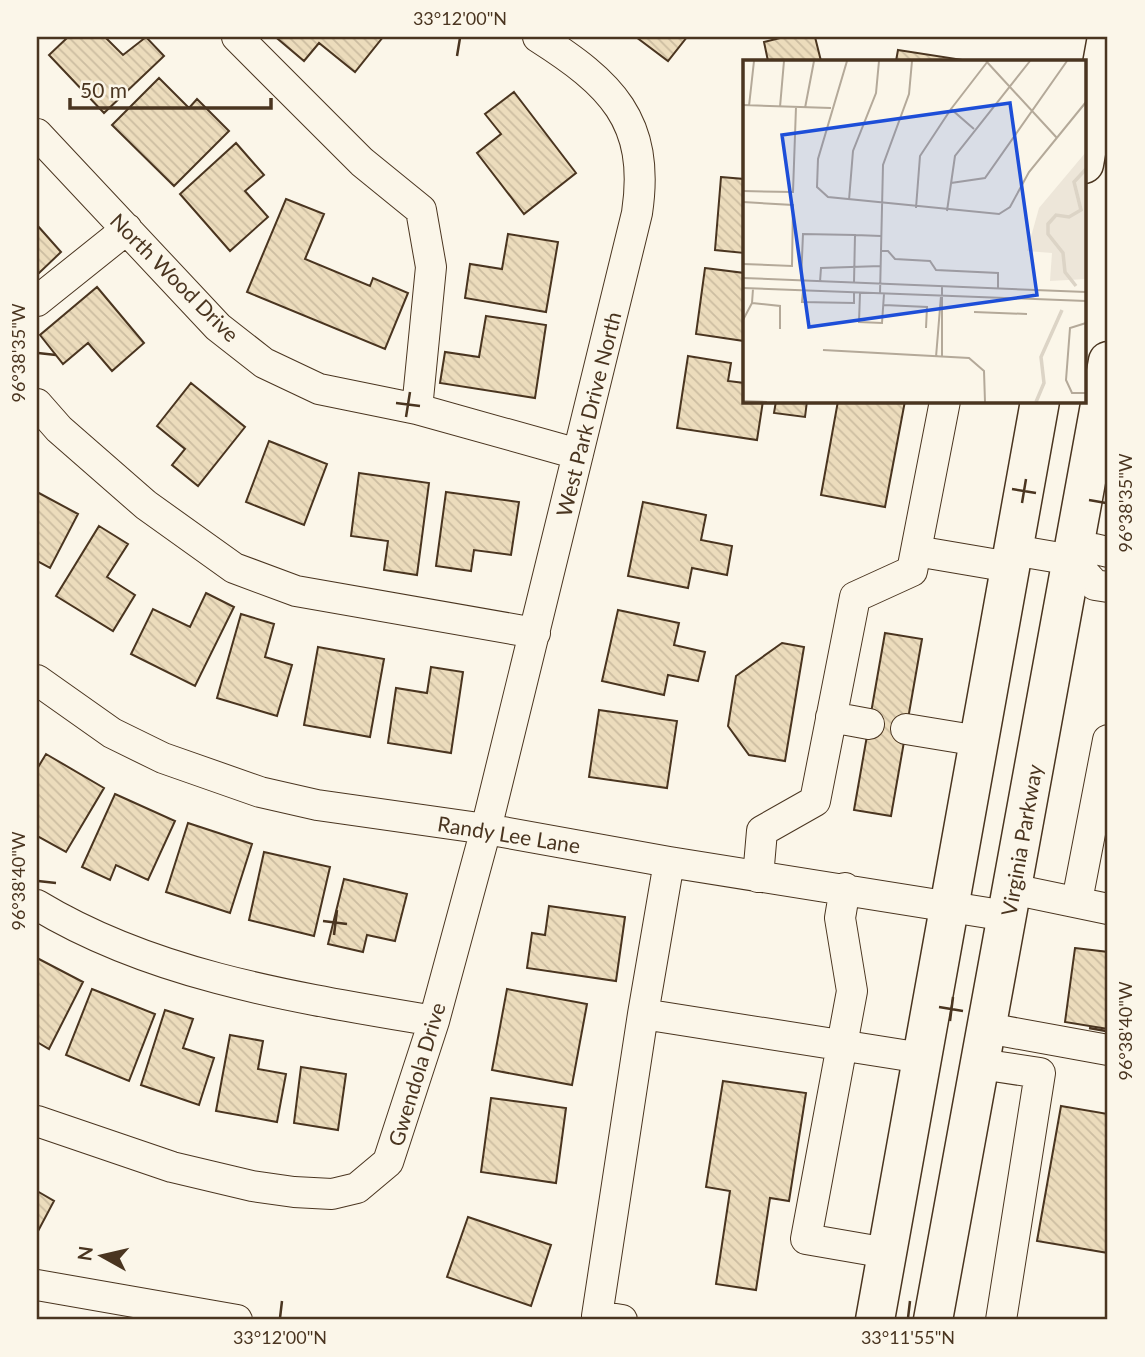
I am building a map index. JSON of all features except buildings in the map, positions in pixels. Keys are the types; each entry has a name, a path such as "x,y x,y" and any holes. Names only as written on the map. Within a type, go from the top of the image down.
{"main road":[{"path":"1086,153 1107,37"},
{"name":"Virginia Parkway","path":"933,1320 1108,360"},
{"path":"874,1320 1040,402"}],"street":[{"path":"237,37 362,162 421,210 431,267 417,410"},
{"name":"West Park Drive North","path":"485,829 637,213 642,181 632,131 607,88 585,67 538,37"},
{"name":"North Wood Drive","path":"37,134 218,327 264,363 319,388 417,410 578,454"},
{"path":"37,301 127,229"},
{"path":"758,877 762,831 816,801 855,597 912,571 945,402"},
{"path":"37,404 59,429 146,505 234,568 296,591 535,633"},
{"path":"916,551 1011,559 1072,560 1095,549 1108,552"},
{"path":"1072,560 1095,584 1108,587"},
{"name":"Randy Lee Lane","path":"37,680 112,733 207,775 317,805 485,829 758,877 950,905 1077,901 1108,909"},
{"path":"831,718 869,723"},
{"path":"906,729 979,741"},
{"path":"1077,901 1108,740"},
{"name":"Gwendola Drive","path":"37,1121 172,1167 252,1186 332,1194 357,1188 387,1162 434,1021 485,829"},
{"path":"622,1320 597,1316 669,862"},
{"path":"845,888 840,918 852,991 806,1239 887,1253"},
{"path":"37,905 57,917 153,958 271,993 434,1021"},
{"path":"643,1014 922,1058"},
{"path":"983,1046 1108,1050"},
{"path":"983,1046 1040,1073 1001,1320"},
{"path":"37,1285 237,1320"}]}
